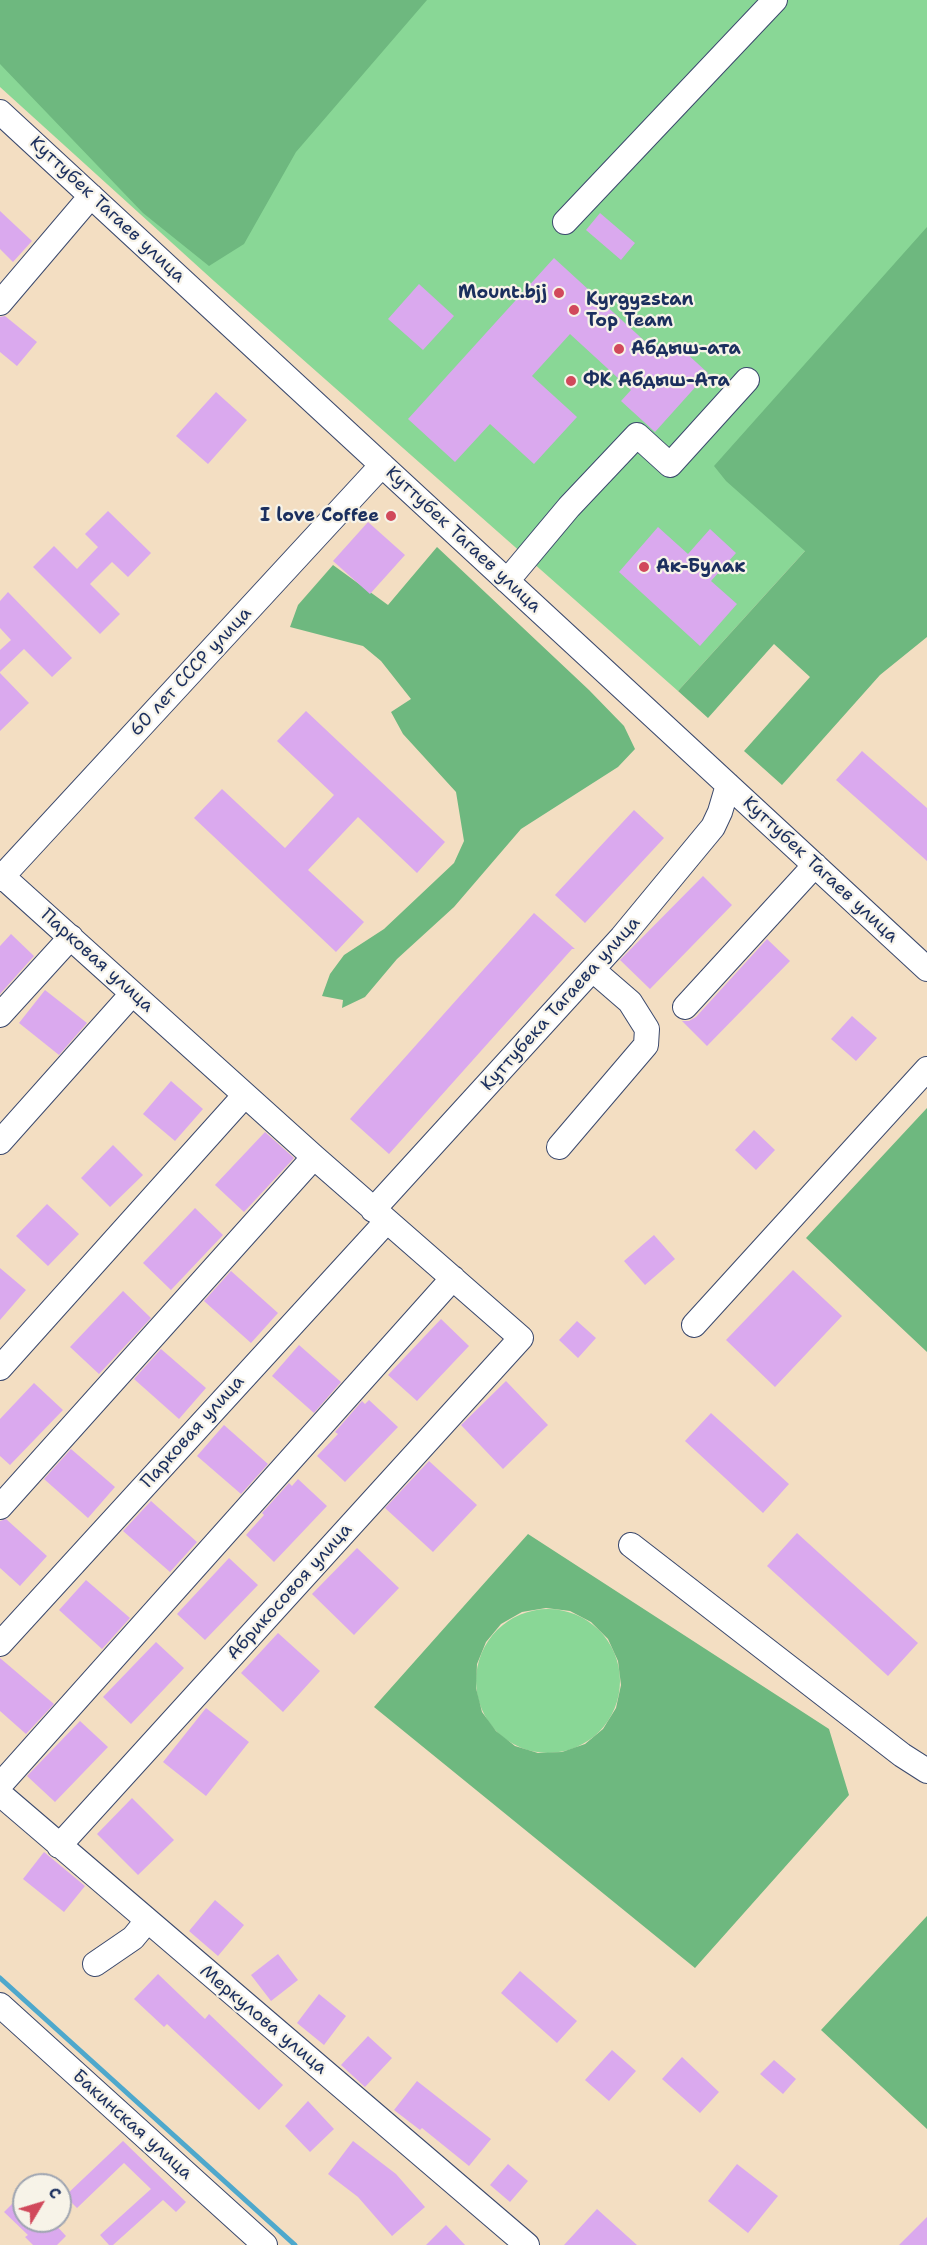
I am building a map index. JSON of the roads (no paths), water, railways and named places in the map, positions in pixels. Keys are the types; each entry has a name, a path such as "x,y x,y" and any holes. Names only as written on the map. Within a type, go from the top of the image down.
{"street":[{"path":"565,222 775,0"},
{"name":"Куттубек Тагаев улица","path":"0,112 927,969"},
{"path":"0,303 91,196"},
{"path":"507,581 569,507 637,435 670,465 747,380"},
{"name":"60 лет СССР улица","path":"1,877 382,465"},
{"name":"Куттубека Тагаева улица","path":"380,1216 622,937 713,827 728,785"},
{"path":"685,1007 815,865"},
{"name":"Парковая улица","path":"1,877 71,937 380,1216 521,1338"},
{"path":"0,1015 71,937"},
{"path":"559,1147 646,1045 647,1029 630,1002 592,970"},
{"path":"0,1142 132,994"},
{"path":"694,1324 927,1070"},
{"path":"0,1368 245,1095"},
{"path":"0,1506 314,1157"},
{"name":"Парковая улица","path":"0,1644 380,1216"},
{"path":"0,1785 453,1278"},
{"name":"Абрикосовоя улица","path":"59,1846 521,1338"},
{"path":"631,1545 902,1755 927,1771"},
{"name":"Меркулова улица","path":"0,1794 527,2245"},
{"path":"95,1964 133,1938 147,1921"},
{"name":"Бакинская улица","path":"0,2005 265,2245"}],"waterway":[{"path":"0,1978 295,2245"}],"place":[{"name":"Mount.bjj","path":"559,293"},
{"name":"Kyrgyzstan Top Team","path":"574,310"},
{"name":"Абдыш-ата","path":"619,349"},
{"name":"ФК Абдыш-Ата","path":"571,381"},
{"name":"I love Coffee","path":"391,516"},
{"name":"Ак-Булак","path":"644,567"}]}
